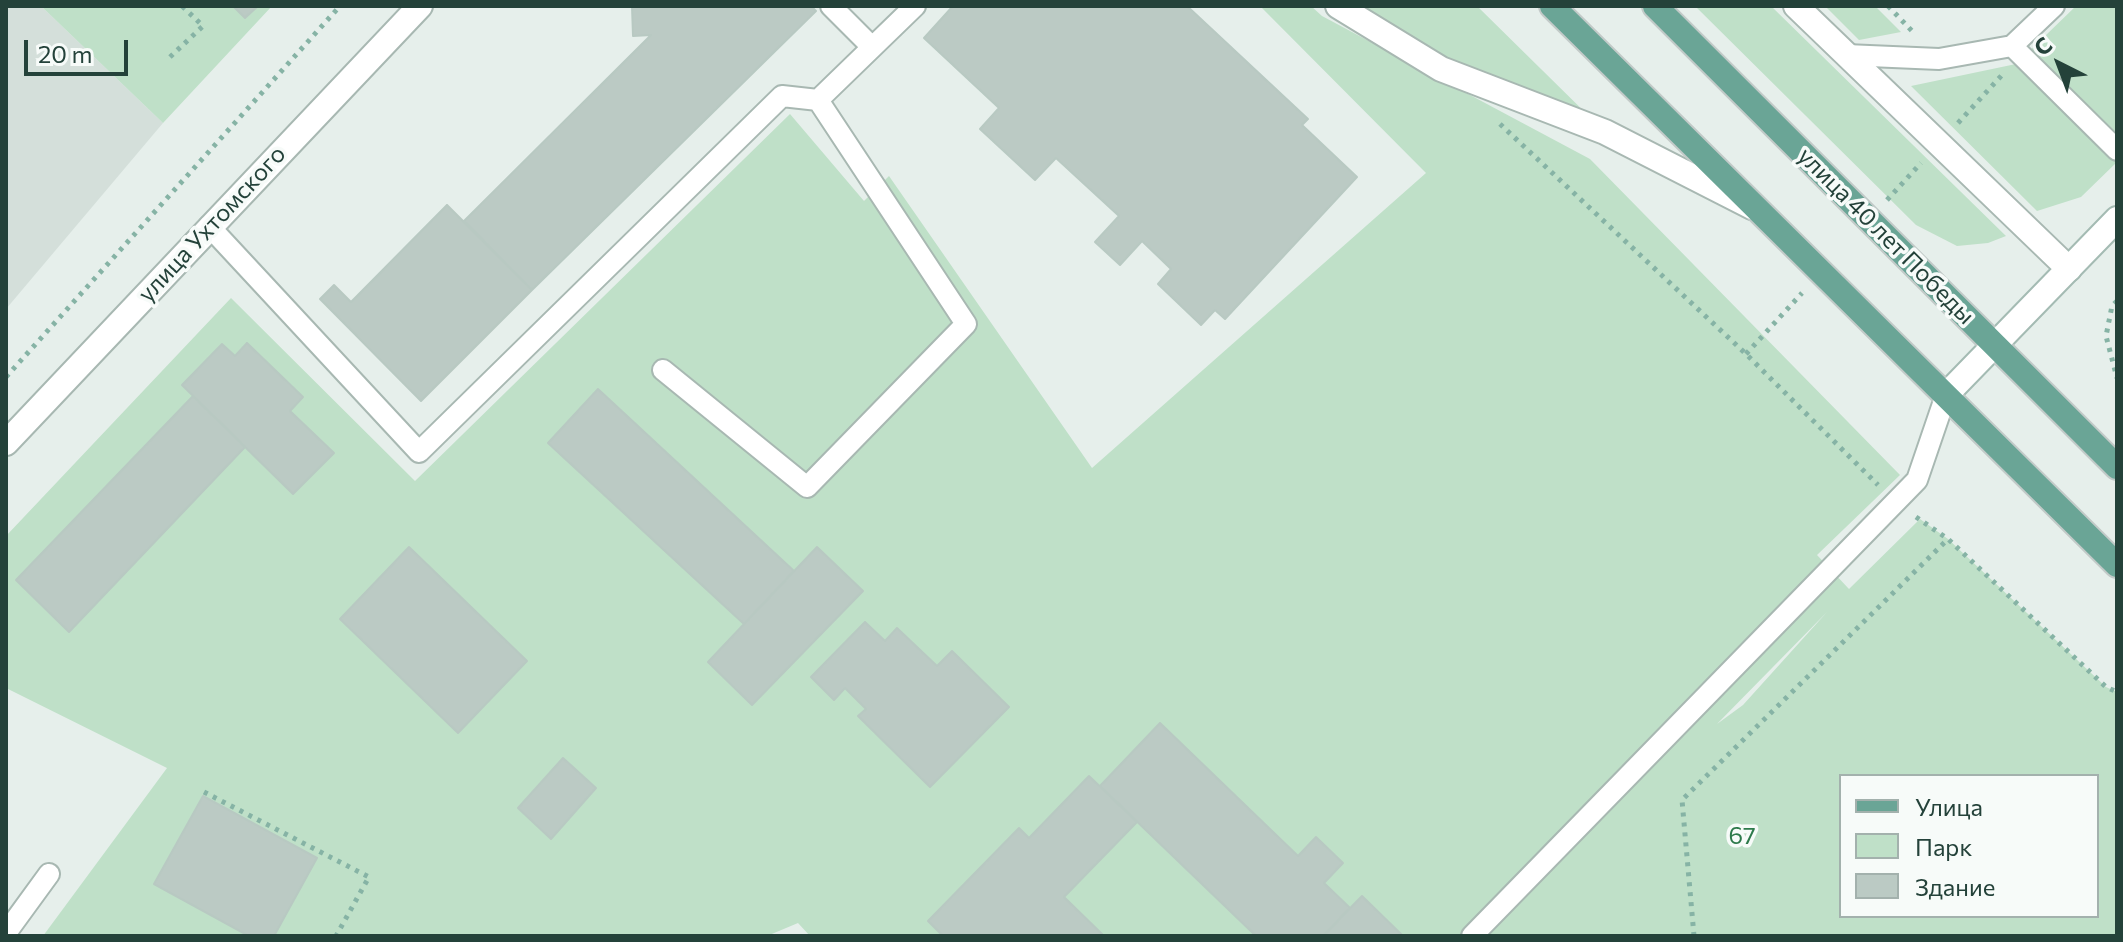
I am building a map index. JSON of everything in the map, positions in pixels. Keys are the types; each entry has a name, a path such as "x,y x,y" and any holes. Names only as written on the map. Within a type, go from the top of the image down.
{"main road":[{"path":"1552,6 2117,565"},
{"name":"улица 40 лет Победы","path":"1655,6 2117,467"}],"street":[{"name":"улица Ухтомского","path":"6,443 420,6"},
{"path":"1338,6 1441,69 1605,132 1757,209"},
{"path":"1796,6 2069,269"},
{"path":"1946,395 1993,343 2117,219"}],"lane":[{"path":"831,6 872,47"},
{"path":"818,100 915,6"},
{"path":"1846,55 1939,59 2012,46 2054,6"},
{"path":"2012,46 2117,150"},
{"path":"209,226 419,452 782,96 818,100"},
{"path":"663,370 807,487 966,324 818,100"},
{"path":"1472,936 1917,480 1946,395"},
{"path":"6,933 49,874"}],"path":[{"path":"170,57 203,26 182,6"},
{"path":"6,377 340,6"},
{"path":"1498,122 1746,354 1895,502 1948,539 2106,687 2117,692"},
{"path":"2117,301 2112,306 2106,336 2117,378"},
{"path":"1694,936 1682,800 1948,539"},
{"path":"204,792 369,877 336,936"}],"shaded area":[{"path":"6,6 41,6 163,123 6,309"}],"green space":[{"path":"41,6 272,6 163,123"},
{"name":"67","path":"1260,6 1311,6 1322,16 1590,159 1900,475 1817,555 1849,589 1920,519 1948,539 2106,687 2117,692 2117,936 810,936 798,923 767,936 43,936 167,768 6,688 6,536 231,298 415,481 790,114 864,201 889,176 1092,468 1426,173","holes":["1827,612 1743,705 1717,724"]},
{"path":"1338,6 1477,6 1605,132 1441,69"},
{"path":"1695,6 1771,6 2006,236 1988,243 1957,246 1916,225"},
{"path":"1825,6 1875,6 1901,32 1859,40"},
{"path":"2076,6 2117,6 2117,162 2081,197 2037,211 1911,86 2016,64"}],"building":[{"path":"233,6 258,6 245,18"},
{"path":"632,6 811,6 816,11 532,290 464,221 651,35 633,36"},
{"path":"953,6 1187,6 1308,119 1302,125 1357,177 1225,319 1215,310 1201,325 1158,284 1171,269 1142,241 1120,265 1095,242 1119,216 1056,158 1035,180 980,129 999,108 924,38"},
{"path":"447,205 532,290 421,401 320,299 334,285 351,302"},
{"path":"247,343 303,397 290,411 334,453 293,494 182,385 222,344 235,356"},
{"path":"598,389 794,571 744,624 548,443"},
{"path":"193,396 245,447 69,632 16,580"},
{"path":"409,547 527,661 458,733 340,619"},
{"path":"817,547 863,591 752,705 708,662"},
{"path":"865,622 885,641 897,628 937,666 952,651 1009,707 930,787 858,716 866,709 845,688 834,700 811,677"},
{"path":"1160,723 1298,856 1316,837 1343,863 1324,883 1350,908 1323,936 1256,936 1100,786"},
{"path":"563,758 596,788 551,839 518,808"},
{"path":"1089,776 1137,822 1064,897 1104,936 943,936 928,921 1019,828 1029,838"},
{"path":"203,796 317,858 274,936 249,936 154,884"},
{"path":"1362,896 1403,936 1323,936"}]}
